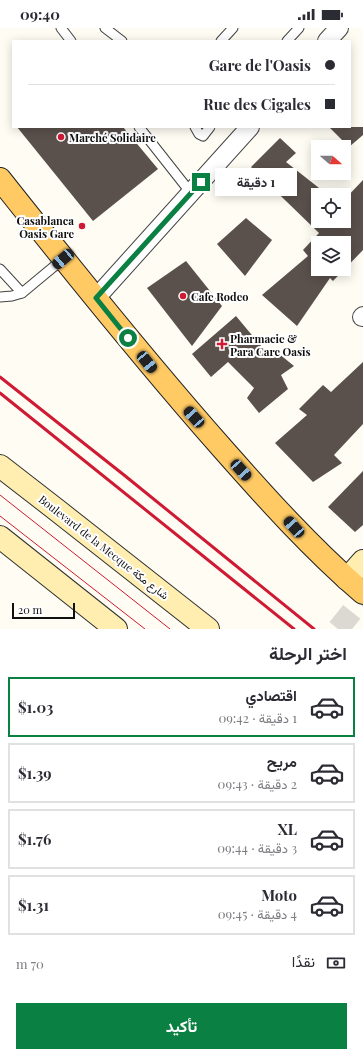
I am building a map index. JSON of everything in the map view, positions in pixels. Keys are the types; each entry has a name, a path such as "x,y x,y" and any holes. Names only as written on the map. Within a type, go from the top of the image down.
{"main road":[{"path":"0,179 166,385 304,539 363,593"},
{"name":"Boulevard de la Mecque شارع مكة","path":"0,466 208,629"},
{"path":"0,537 116,629"},
{"path":"346,579 363,561"}],"street":[{"path":"328,40 339,28"},
{"path":"96,298 249,128"}],"lane":[{"path":"61,28 70,40"},
{"path":"222,40 233,28"},
{"path":"288,40 299,28"},
{"path":"109,29 121,40"},
{"path":"140,128 191,193"},
{"path":"196,128 199,134 203,136 209,128"},
{"path":"0,297 22,294 63,259"},
{"path":"0,269 22,294"}],"building":[{"path":"363,127 363,135 351,145 351,140 342,140 330,128"},
{"path":"18,128 124,128 158,169 93,221"},
{"path":"280,138 296,153 286,162 319,188 311,188 311,225 251,167"},
{"path":"363,180 363,250 351,262 351,236 316,236 319,233 314,228 351,228 351,193"},
{"path":"246,218 272,240 245,276 217,244"},
{"path":"311,242 311,276 338,276 333,281 330,278 297,326 262,295 308,256 303,250"},
{"path":"186,261 222,306 192,346 147,288"},
{"path":"236,316 271,358 278,353 294,366 281,375 288,389 259,413 247,398 254,388 228,362 211,377 192,354"},
{"path":"363,362 363,424 334,455 342,463 313,482 275,443 307,415 299,409 323,385 331,392"},
{"path":"363,471 363,525 355,532 328,507"}],"tunnel":[{"path":"338,629 363,598"}],"tram line":[{"path":"0,495 170,629"},
{"path":"0,516 145,629"}],"railway":[{"path":"0,377 314,629"},
{"path":"0,393 294,629"}],"place":[{"name":"Marché Solidaire","path":"61,137"},
{"name":"Casablanca Oasis Gare","path":"82,226"},
{"name":"Cafe Rodeo","path":"183,296"},
{"name":"Pharmacie & Para Care Oasis","path":"222,344"}],"route":[{"path":"128,338 96,298 201,182"}]}
